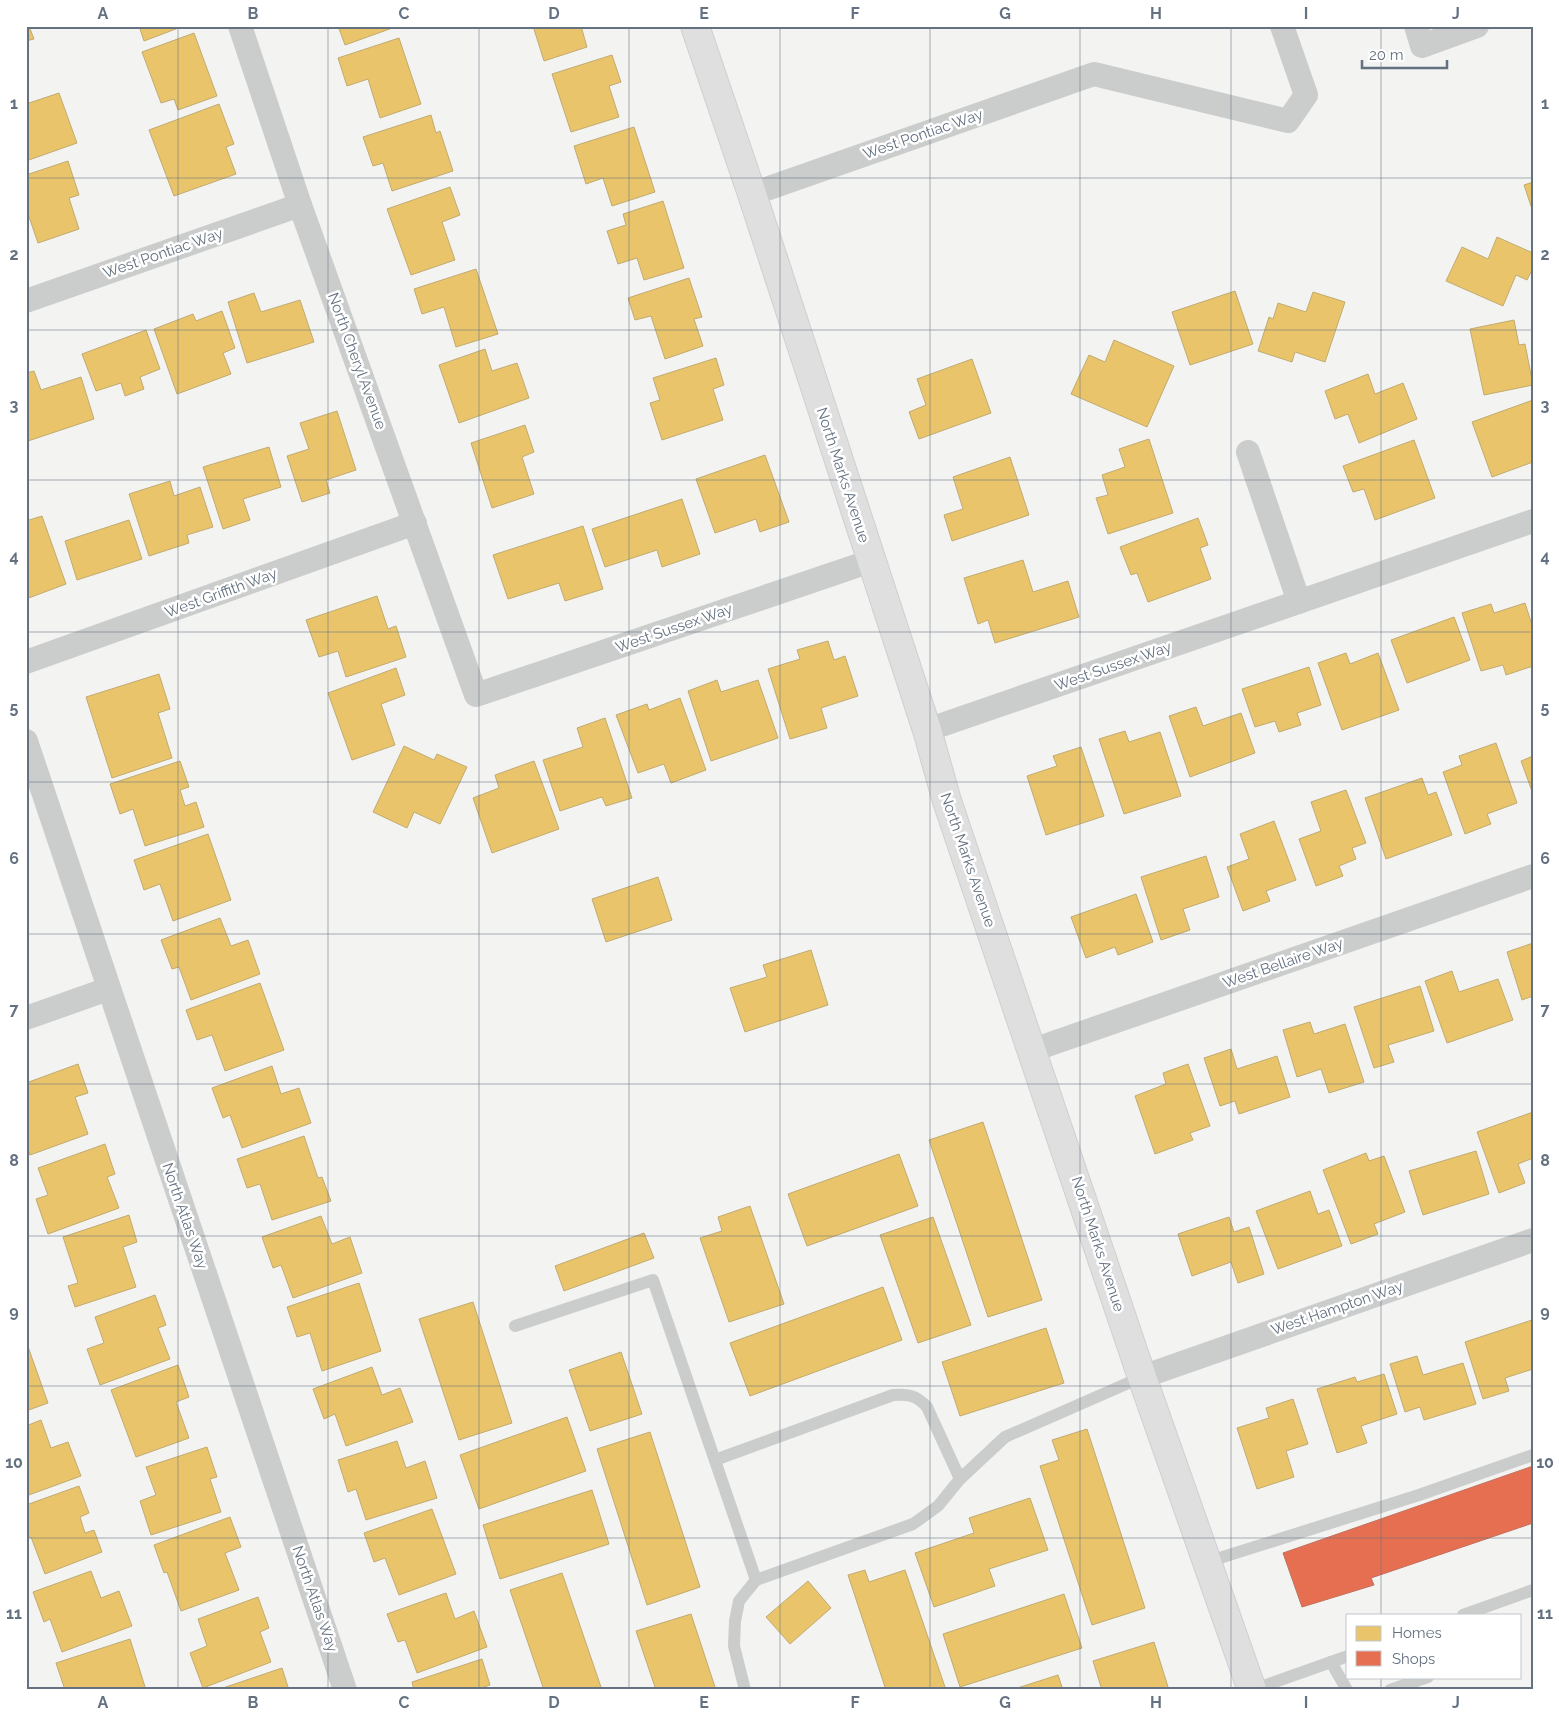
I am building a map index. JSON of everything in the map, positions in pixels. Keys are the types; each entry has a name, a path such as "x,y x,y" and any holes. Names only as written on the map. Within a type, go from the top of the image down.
{"main road":[{"name":"North Marks Avenue","path":"695,26 752,194 927,730 947,801 1142,1376 1252,1690"}],"street":[{"name":"North Cheryl Avenue","path":"240,26 300,205 476,695"},
{"name":"West Pontiac Way","path":"752,194 1094,74 1288,121 1306,95 1282,26"},
{"path":"1416,26 1422,46 1477,26"},
{"name":"West Pontiac Way","path":"26,301 300,205"},
{"path":"1248,452 1299,602"},
{"name":"West Sussex Way","path":"927,730 1533,521"},
{"name":"West Griffith Way","path":"26,662 415,523"},
{"name":"West Sussex Way","path":"476,695 871,560"},
{"name":"North Atlas Way","path":"26,741 345,1690"},
{"name":"West Bellaire Way","path":"1033,1050 1533,876"},
{"path":"26,1018 108,989"},
{"name":"West Hampton Way","path":"1142,1376 1533,1240"}],"lane":[{"path":"515,1326 653,1280 756,1580"},
{"path":"745,1690 734,1646 735,1621 739,1602 756,1580 913,1524 938,1506 960,1479 1005,1437 1142,1376"},
{"path":"715,1460 893,1395 908,1394 919,1398 927,1407 960,1479"},
{"path":"1207,1562 1419,1494 1533,1455"},
{"path":"1470,1614 1533,1590"},
{"path":"1252,1690 1346,1657"},
{"path":"1331,1662 1346,1690"},
{"path":"1390,1690 1425,1678"}],"building: Homes":[{"path":"26,26 29,26 34,39 26,41"},
{"path":"139,26 181,26 181,27 144,41"},
{"path":"338,26 398,26 345,45"},
{"path":"533,26 581,26 587,47 544,61"},
{"path":"194,33 217,96 178,110 174,99 161,103 142,52"},
{"path":"399,38 421,104 380,118 368,79 347,86 338,58"},
{"path":"612,55 621,82 609,86 619,117 571,132 552,74"},
{"path":"59,93 77,143 26,161 26,104"},
{"path":"219,104 234,144 226,147 236,174 174,196 149,130"},
{"path":"431,115 436,133 440,131 453,171 392,191 383,163 373,166 363,137"},
{"path":"634,127 655,192 612,206 603,178 586,184 574,146"},
{"path":"68,161 79,195 69,198 79,229 38,243 26,208 26,175"},
{"path":"1533,182 1533,212 1524,185"},
{"path":"450,187 460,215 442,222 455,260 411,275 387,209"},
{"path":"663,201 684,268 644,280 637,258 618,264 607,231 626,225 623,214"},
{"path":"1497,237 1533,253 1533,268 1527,280 1516,275 1503,306 1446,281 1462,247 1488,259"},
{"path":"476,269 498,334 456,347 444,307 422,314 414,289"},
{"path":"689,278 702,317 694,319 703,346 665,359 651,316 635,320 628,298"},
{"path":"1235,291 1253,344 1190,365 1172,312"},
{"path":"1313,292 1345,302 1325,362 1295,352 1292,362 1258,351 1269,317 1273,319 1278,303 1306,312"},
{"path":"254,293 261,312 300,300 314,342 247,363 228,302"},
{"path":"222,311 235,348 223,353 231,374 177,394 154,329 193,314 196,321"},
{"path":"1514,320 1519,345 1525,344 1533,385 1484,395 1470,329"},
{"path":"146,330 160,369 140,377 144,389 125,396 121,383 96,391 82,354"},
{"path":"1114,340 1174,366 1147,427 1071,394 1089,355 1105,362"},
{"path":"485,349 492,371 517,363 529,398 459,423 439,365"},
{"path":"716,358 724,385 713,389 723,420 662,440 650,403 660,400 653,378"},
{"path":"972,359 991,413 919,439 909,412 926,405 917,379"},
{"path":"34,371 41,390 81,377 94,419 28,441 26,435 26,373"},
{"path":"1368,374 1375,394 1403,383 1417,419 1359,443 1348,414 1335,419 1325,391"},
{"path":"1533,400 1533,462 1492,477 1472,422"},
{"path":"337,411 356,470 326,480 330,493 302,502 287,456 309,449 300,423"},
{"path":"525,425 534,452 522,457 534,494 492,508 471,443"},
{"path":"1149,439 1173,513 1108,534 1096,498 1108,495 1102,475 1125,467 1119,449"},
{"path":"1414,440 1435,498 1375,520 1364,489 1353,492 1343,466"},
{"path":"269,447 281,487 243,499 250,520 223,529 203,467"},
{"path":"765,455 789,522 760,532 756,519 715,533 696,479"},
{"path":"1010,457 1029,515 952,541 944,515 963,509 953,477"},
{"path":"170,481 174,496 200,487 213,527 187,535 189,543 149,556 129,494"},
{"path":"682,499 700,554 662,567 657,550 605,567 592,529"},
{"path":"42,516 66,584 26,599 26,521"},
{"path":"1198,518 1208,545 1200,548 1211,579 1148,602 1137,573 1131,575 1120,547"},
{"path":"129,520 142,559 77,580 65,541"},
{"path":"583,526 603,589 565,601 559,583 508,599 493,555"},
{"path":"1023,560 1033,592 1068,581 1079,617 995,643 988,620 978,624 964,578"},
{"path":"377,596 388,629 396,626 406,657 346,677 338,651 319,657 306,620"},
{"path":"1525,603 1533,628 1533,666 1506,675 1503,665 1481,671 1462,613 1491,604 1494,613"},
{"path":"1454,617 1470,660 1407,683 1391,640"},
{"path":"828,641 834,660 845,656 858,696 821,708 827,728 790,739 768,669 800,659 797,650"},
{"path":"1346,653 1350,664 1378,653 1399,710 1342,730 1318,663"},
{"path":"1309,667 1321,705 1297,713 1301,725 1279,732 1275,721 1255,727 1242,689"},
{"path":"396,668 405,695 381,704 395,745 352,760 328,693"},
{"path":"159,674 170,709 158,713 172,758 112,778 86,697"},
{"path":"717,680 721,692 758,680 778,738 711,761 688,691"},
{"path":"680,698 706,770 671,783 664,764 638,773 616,715 647,704 649,710"},
{"path":"1196,707 1203,726 1241,713 1255,753 1190,777 1169,716"},
{"path":"605,718 632,798 606,806 602,797 560,811 543,760 583,747 577,728"},
{"path":"1125,731 1129,742 1160,732 1181,796 1124,814 1099,739"},
{"path":"1496,743 1517,803 1487,814 1491,824 1465,834 1443,772 1462,765 1459,756"},
{"path":"404,746 434,760 437,754 467,767 440,824 414,812 407,828 373,812"},
{"path":"1081,747 1104,816 1046,835 1027,776 1057,766 1053,756"},
{"path":"1533,756 1533,794 1521,761"},
{"path":"180,761 189,787 180,790 185,806 196,802 204,827 145,846 133,809 120,814 110,784"},
{"path":"534,761 559,829 492,853 473,798 499,788 495,775"},
{"path":"1422,778 1428,795 1436,792 1452,835 1386,859 1365,798"},
{"path":"1346,790 1366,843 1352,848 1356,859 1339,866 1343,876 1316,886 1299,839 1321,831 1311,802"},
{"path":"1274,821 1296,880 1266,891 1270,901 1243,911 1227,867 1249,859 1240,834"},
{"path":"208,834 231,900 173,921 160,884 144,890 134,860"},
{"path":"1206,856 1219,897 1183,909 1190,930 1161,940 1141,877"},
{"path":"658,877 672,920 606,942 592,899"},
{"path":"1136,894 1153,942 1118,955 1115,947 1086,958 1071,917"},
{"path":"220,918 231,946 248,940 260,974 191,1000 179,967 172,969 161,940"},
{"path":"1533,943 1533,996 1522,1000 1507,952"},
{"path":"811,950 828,1005 745,1032 730,988 767,977 763,965"},
{"path":"1452,971 1459,992 1498,979 1513,1020 1447,1043 1425,981"},
{"path":"260,983 284,1050 225,1071 212,1035 197,1040 186,1010"},
{"path":"1420,986 1434,1031 1388,1045 1394,1062 1374,1068 1354,1007"},
{"path":"1310,1022 1314,1034 1345,1024 1364,1082 1329,1093 1321,1069 1297,1077 1283,1030"},
{"path":"1231,1049 1237,1069 1277,1056 1290,1097 1239,1114 1235,1101 1220,1106 1204,1058"},
{"path":"78,1064 88,1093 75,1097 88,1134 30,1155 26,1145 26,1083"},
{"path":"1188,1064 1210,1126 1190,1133 1193,1140 1155,1154 1135,1096 1166,1084 1163,1073"},
{"path":"272,1066 281,1094 299,1088 311,1123 242,1148 230,1115 223,1118 212,1088"},
{"path":"1533,1112 1533,1158 1518,1164 1525,1183 1499,1193 1477,1132"},
{"path":"983,1122 1042,1300 988,1317 929,1140"},
{"path":"304,1136 318,1178 322,1177 331,1201 272,1220 260,1184 247,1188 237,1159"},
{"path":"105,1144 115,1174 107,1177 119,1208 48,1234 36,1199 48,1195 38,1168"},
{"path":"1476,1151 1489,1194 1423,1215 1409,1171"},
{"path":"1366,1153 1369,1161 1384,1156 1405,1212 1374,1224 1378,1234 1351,1244 1323,1170"},
{"path":"899,1154 918,1206 807,1246 788,1194"},
{"path":"1310,1191 1318,1214 1329,1210 1342,1246 1278,1269 1256,1211"},
{"path":"750,1206 784,1304 729,1322 700,1238 722,1231 718,1217"},
{"path":"129,1215 137,1242 123,1247 136,1287 75,1307 68,1286 78,1283 63,1237"},
{"path":"321,1216 332,1244 350,1237 362,1273 293,1298 281,1265 273,1268 262,1237"},
{"path":"933,1217 971,1325 918,1343 880,1235"},
{"path":"1229,1217 1234,1232 1249,1227 1264,1274 1238,1283 1231,1262 1192,1276 1178,1234"},
{"path":"644,1233 654,1258 564,1291 555,1266"},
{"path":"359,1283 381,1351 322,1371 310,1333 297,1337 287,1307"},
{"path":"883,1287 902,1340 750,1396 730,1343"},
{"path":"155,1295 166,1325 158,1328 170,1359 100,1385 87,1349 104,1343 95,1317"},
{"path":"473,1302 512,1423 459,1440 419,1319"},
{"path":"1532,1320 1533,1369 1505,1378 1509,1391 1483,1399 1465,1342"},
{"path":"1046,1328 1064,1383 960,1416 942,1362"},
{"path":"26,1341 48,1403 26,1411"},
{"path":"621,1352 642,1414 590,1431 569,1370"},
{"path":"1417,1356 1423,1375 1463,1363 1476,1404 1424,1420 1420,1407 1405,1412 1390,1364"},
{"path":"178,1365 189,1397 176,1402 189,1438 136,1457 111,1390"},
{"path":"372,1367 382,1395 400,1388 413,1422 346,1446 335,1414 324,1419 313,1389"},
{"path":"1384,1374 1397,1414 1361,1426 1367,1443 1337,1453 1317,1389 1355,1377 1357,1382"},
{"path":"1293,1399 1308,1444 1286,1451 1294,1477 1257,1489 1237,1428 1269,1418 1266,1408"},
{"path":"567,1417 586,1471 479,1509 460,1455"},
{"path":"41,1420 51,1448 68,1442 81,1476 26,1496 26,1426"},
{"path":"1087,1429 1145,1608 1092,1625 1040,1466 1059,1460 1052,1440"},
{"path":"650,1432 700,1587 647,1605 597,1449"},
{"path":"397,1441 406,1468 425,1461 437,1498 366,1520 356,1489 348,1492 338,1460"},
{"path":"207,1447 217,1477 210,1479 221,1512 151,1535 140,1501 156,1495 146,1467"},
{"path":"79,1486 89,1513 80,1517 85,1533 94,1530 102,1552 45,1574 31,1537 26,1539 26,1505"},
{"path":"592,1490 609,1544 500,1579 483,1525"},
{"path":"1030,1498 1048,1550 989,1569 995,1586 934,1607 915,1553 974,1533 969,1518"},
{"path":"432,1509 456,1574 399,1595 385,1558 374,1562 364,1533"},
{"path":"230,1517 241,1547 225,1553 239,1590 181,1611 167,1572 164,1573 154,1545"},
{"path":"865,1570 869,1582 905,1570 946,1690 886,1690 848,1575"},
{"path":"91,1571 101,1598 119,1591 132,1626 62,1652 50,1619 44,1622 33,1592"},
{"path":"562,1573 602,1690 544,1690 510,1590"},
{"path":"808,1581 831,1608 790,1644 766,1617"},
{"path":"446,1593 455,1619 474,1611 487,1647 417,1673 405,1640 398,1642 387,1614"},
{"path":"1064,1594 1082,1648 960,1687 943,1634"},
{"path":"258,1597 269,1628 260,1632 271,1662 203,1688 190,1653 207,1646 198,1619"},
{"path":"691,1614 716,1690 656,1690 636,1631"},
{"path":"130,1639 146,1690 65,1690 56,1663"},
{"path":"1154,1642 1169,1690 1102,1690 1093,1661"},
{"path":"482,1659 490,1685 481,1688 482,1690 414,1690 412,1682"},
{"path":"282,1668 289,1690 217,1690"},
{"path":"1058,1675 1063,1690 1011,1690"}],"building: Shops":[{"path":"1533,1466 1533,1523 1371,1578 1374,1585 1302,1607 1283,1553"}]}
